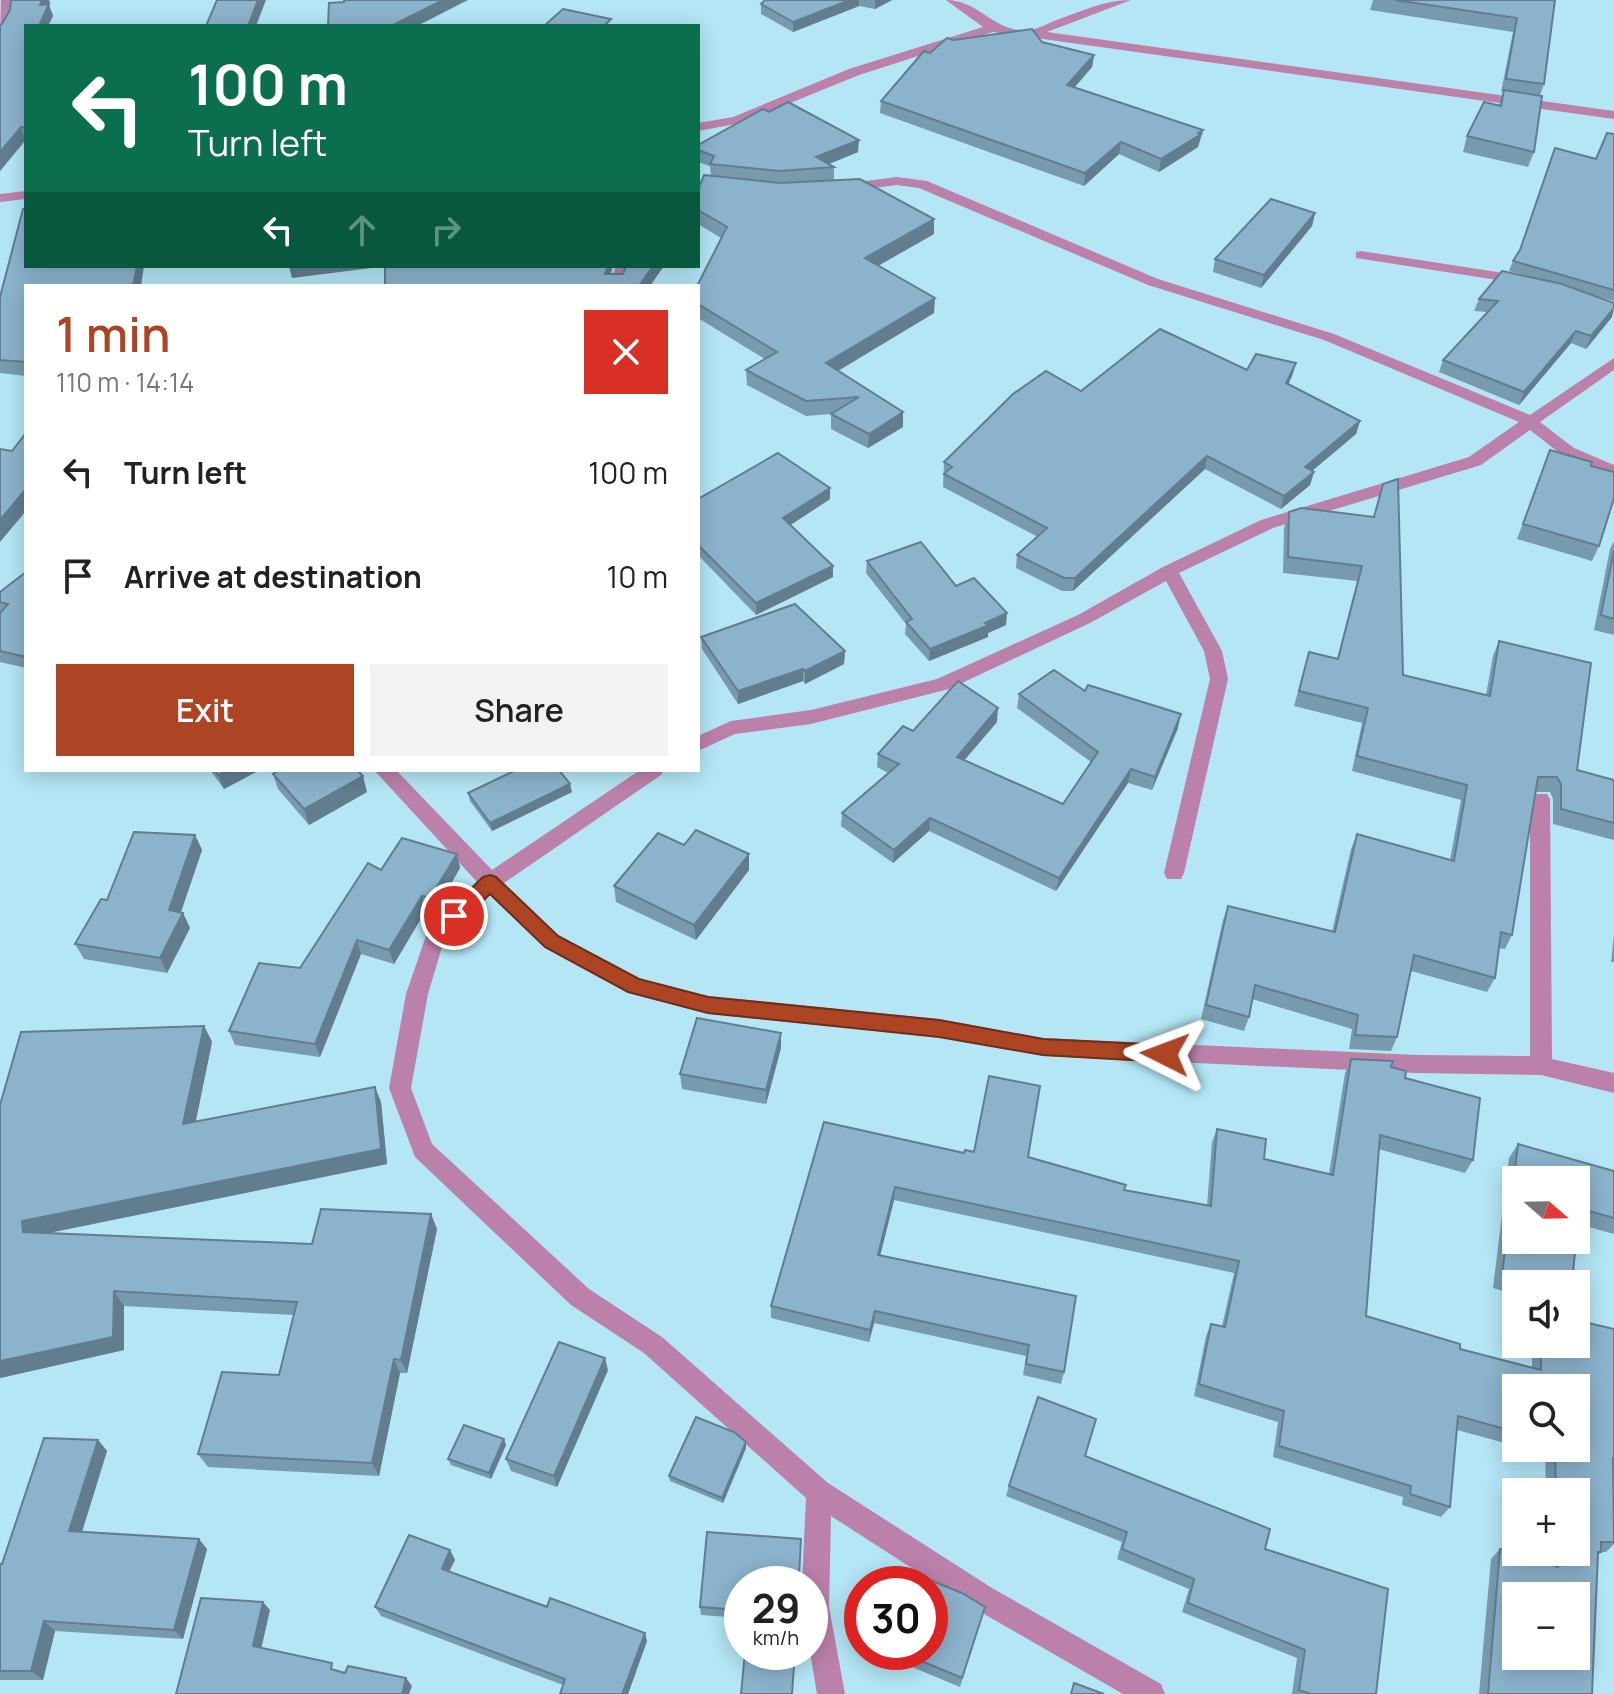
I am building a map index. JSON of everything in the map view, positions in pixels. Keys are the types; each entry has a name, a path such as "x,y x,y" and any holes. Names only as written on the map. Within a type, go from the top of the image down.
{"street":[{"path":"0,32 6,21 7,0"},
{"path":"952,0 974,12 992,28"},
{"path":"1034,33 1125,0"},
{"path":"700,127 736,120 854,72 992,28 1614,115"},
{"path":"829,189 897,181 922,184 1153,282 1329,337 1530,421 1545,439 1614,471"},
{"path":"0,198 24,195"},
{"path":"1361,255 1484,272 1536,283"},
{"path":"700,743 731,728 811,717 942,684 1084,619 1169,571 1267,524 1475,461 1614,363"},
{"path":"1169,571 1213,651 1219,679 1174,873"},
{"path":"386,772 490,882 552,942 635,986 708,1005 939,1028 1043,1047 1369,1062 1541,1066 1614,1083"},
{"path":"651,772 490,882 436,933 417,994 400,1088 423,1150 580,1297 653,1345 819,1492 903,1550 1050,1640 1151,1694"},
{"path":"1540,799 1541,1066"},
{"path":"819,1492 815,1607 831,1694"}],"building":[{"path":"11,0 42,0 40,5 49,4 40,24 24,24 24,128 21,127 0,152 0,25 10,10"},
{"path":"217,0 258,0 249,24 207,24"},
{"path":"443,0 395,24 328,24 329,3"},
{"path":"765,0 850,0 793,22 761,4"},
{"path":"1395,0 1555,0 1544,84 1506,79 1517,18"},
{"path":"563,9 611,19 606,24 546,24"},
{"path":"1032,29 1042,42 1094,55 1067,85 1203,130 1198,133 1201,134 1161,159 1121,142 1085,173 881,101 924,51 930,53 947,38 954,40"},
{"path":"1504,90 1542,96 1534,152 1467,136 1484,102 1501,106"},
{"path":"788,102 859,140 816,157 834,167 780,171 710,164 714,156 700,151 700,144 763,109 769,112"},
{"path":"1607,133 1614,134 1614,290 1513,261 1520,250 1555,148 1596,159"},
{"path":"704,175 780,183 860,179 934,219 865,258 935,298 826,363 903,412 869,434 831,414 859,397 806,401 746,370 777,352 700,305 698,284 727,227 700,211 700,185"},
{"path":"1271,199 1315,213 1264,275 1215,259"},
{"path":"23,209 24,268 137,268 133,284 24,284 24,362 0,360 0,297"},
{"path":"385,268 607,268 605,274 623,274 625,268 652,268 640,284 385,284"},
{"path":"1502,271 1562,284 1614,303 1614,308 1591,336 1576,331 1524,392 1443,360 1498,301 1479,299"},
{"path":"1160,329 1247,370 1256,354 1296,363 1286,383 1360,421 1305,467 1314,472 1284,496 1207,456 1075,578 1064,578 1017,555 1047,528 944,474 952,467 944,462 1013,394 1046,371 1081,391"},
{"path":"24,436 24,491 0,520 0,449 12,451"},
{"path":"1550,450 1614,472 1614,498 1599,546 1523,524"},
{"path":"778,453 830,488 783,518 833,566 756,603 700,547 700,498"},
{"path":"1398,479 1403,675 1490,696 1499,641 1591,663 1577,770 1614,780 1614,823 1561,809 1561,784 1557,777 1538,777 1512,935 1501,932 1495,978 1414,955 1397,1037 1355,1035 1358,1015 1255,985 1249,1017 1206,1005 1228,906 1335,932 1357,834 1454,861 1467,785 1357,756 1368,708 1299,691 1309,652 1338,659 1362,566 1288,557 1289,512 1301,508 1374,517 1383,484"},
{"path":"921,542 956,586 974,578 1007,613 985,623 989,625 930,649 906,622 912,619 867,561"},
{"path":"1614,551 1614,619 1601,615"},
{"path":"24,574 24,657 0,651 0,613 8,604 0,602 0,592"},
{"path":"795,604 845,651 805,671 803,669 738,691 701,637"},
{"path":"1054,670 1085,691 1088,685 1181,714 1155,777 1131,769 1059,878 930,818 894,850 842,813 899,764 878,754 903,726 913,731 958,681 998,708 957,757 1063,804 1098,752 1019,694"},
{"path":"359,772 363,776 304,809 273,774"},
{"path":"512,772 561,772 570,784 490,823 468,793"},
{"path":"696,830 749,854 694,925 614,886 658,833 684,845"},
{"path":"134,832 195,835 169,910 183,913 160,958 75,944 101,899 107,900"},
{"path":"402,838 457,854 430,898 422,896 389,950 357,940 315,1044 229,1031 259,963 300,968 368,863 381,870"},
{"path":"697,1018 781,1033 766,1090 680,1074"},
{"path":"204,1026 183,1124 375,1087 381,1149 22,1221 23,1232 312,1244 321,1209 431,1214 401,1360 394,1359 372,1463 198,1454 222,1372 279,1375 297,1302 114,1291 113,1337 0,1361 0,1105 21,1032"},
{"path":"1351,1059 1393,1061 1391,1067 1406,1071 1405,1078 1480,1098 1473,1160 1380,1135 1366,1316 1460,1344 1460,1349 1541,1370 1541,1358 1590,1358 1590,1323 1614,1329 1614,1542 1601,1542 1601,1552 1598,1552 1592,1694 1488,1694 1500,1549 1502,1566 1590,1566 1590,1478 1556,1478 1555,1462 1590,1462 1590,1374 1502,1374 1502,1428 1458,1416 1450,1507 1410,1494 1411,1486 1279,1446 1284,1411 1199,1384 1211,1324 1225,1327 1239,1261 895,1187 878,1255 1076,1296 1064,1372 1026,1364 1029,1345 875,1311 870,1330 771,1306 824,1122 964,1153 965,1150 974,1152 989,1076 1040,1086 1028,1157 1126,1185 1124,1190 1211,1206 1217,1129 1266,1139 1264,1159 1333,1175"},
{"path":"1518,1144 1614,1171 1614,1218 1590,1211 1590,1166 1515,1166"},
{"path":"1505,1254 1575,1254 1573,1270 1503,1270"},
{"path":"559,1342 605,1358 554,1476 506,1459"},
{"path":"1038,1397 1096,1419 1085,1456 1270,1529 1265,1549 1388,1589 1376,1694 1311,1694 1299,1690 1305,1650 1188,1603 1194,1579 1122,1549 1127,1532 1009,1486"},
{"path":"696,1417 734,1432 746,1442 722,1498 669,1476"},
{"path":"464,1425 504,1439 489,1473 448,1459"},
{"path":"44,1438 98,1440 69,1531 199,1539 174,1630 44,1621 31,1671 0,1671 0,1564"},
{"path":"707,1532 801,1539 800,1566 724,1566 724,1609 700,1607"},
{"path":"409,1535 450,1550 442,1569 547,1607 550,1598 645,1633 622,1694 560,1694 565,1679 375,1607"},
{"path":"948,1587 985,1607 962,1678 943,1670 948,1670"},
{"path":"201,1598 263,1602 253,1646 332,1663 331,1669 345,1673 348,1666 406,1678 402,1694 176,1694"},
{"path":"743,1670 794,1670 792,1694 741,1694"},
{"path":"1074,1683 1104,1694 1071,1694"}],"route":[{"path":"454,916 490,882 552,942 635,986 708,1005 939,1028 1043,1047 1165,1054"}]}
